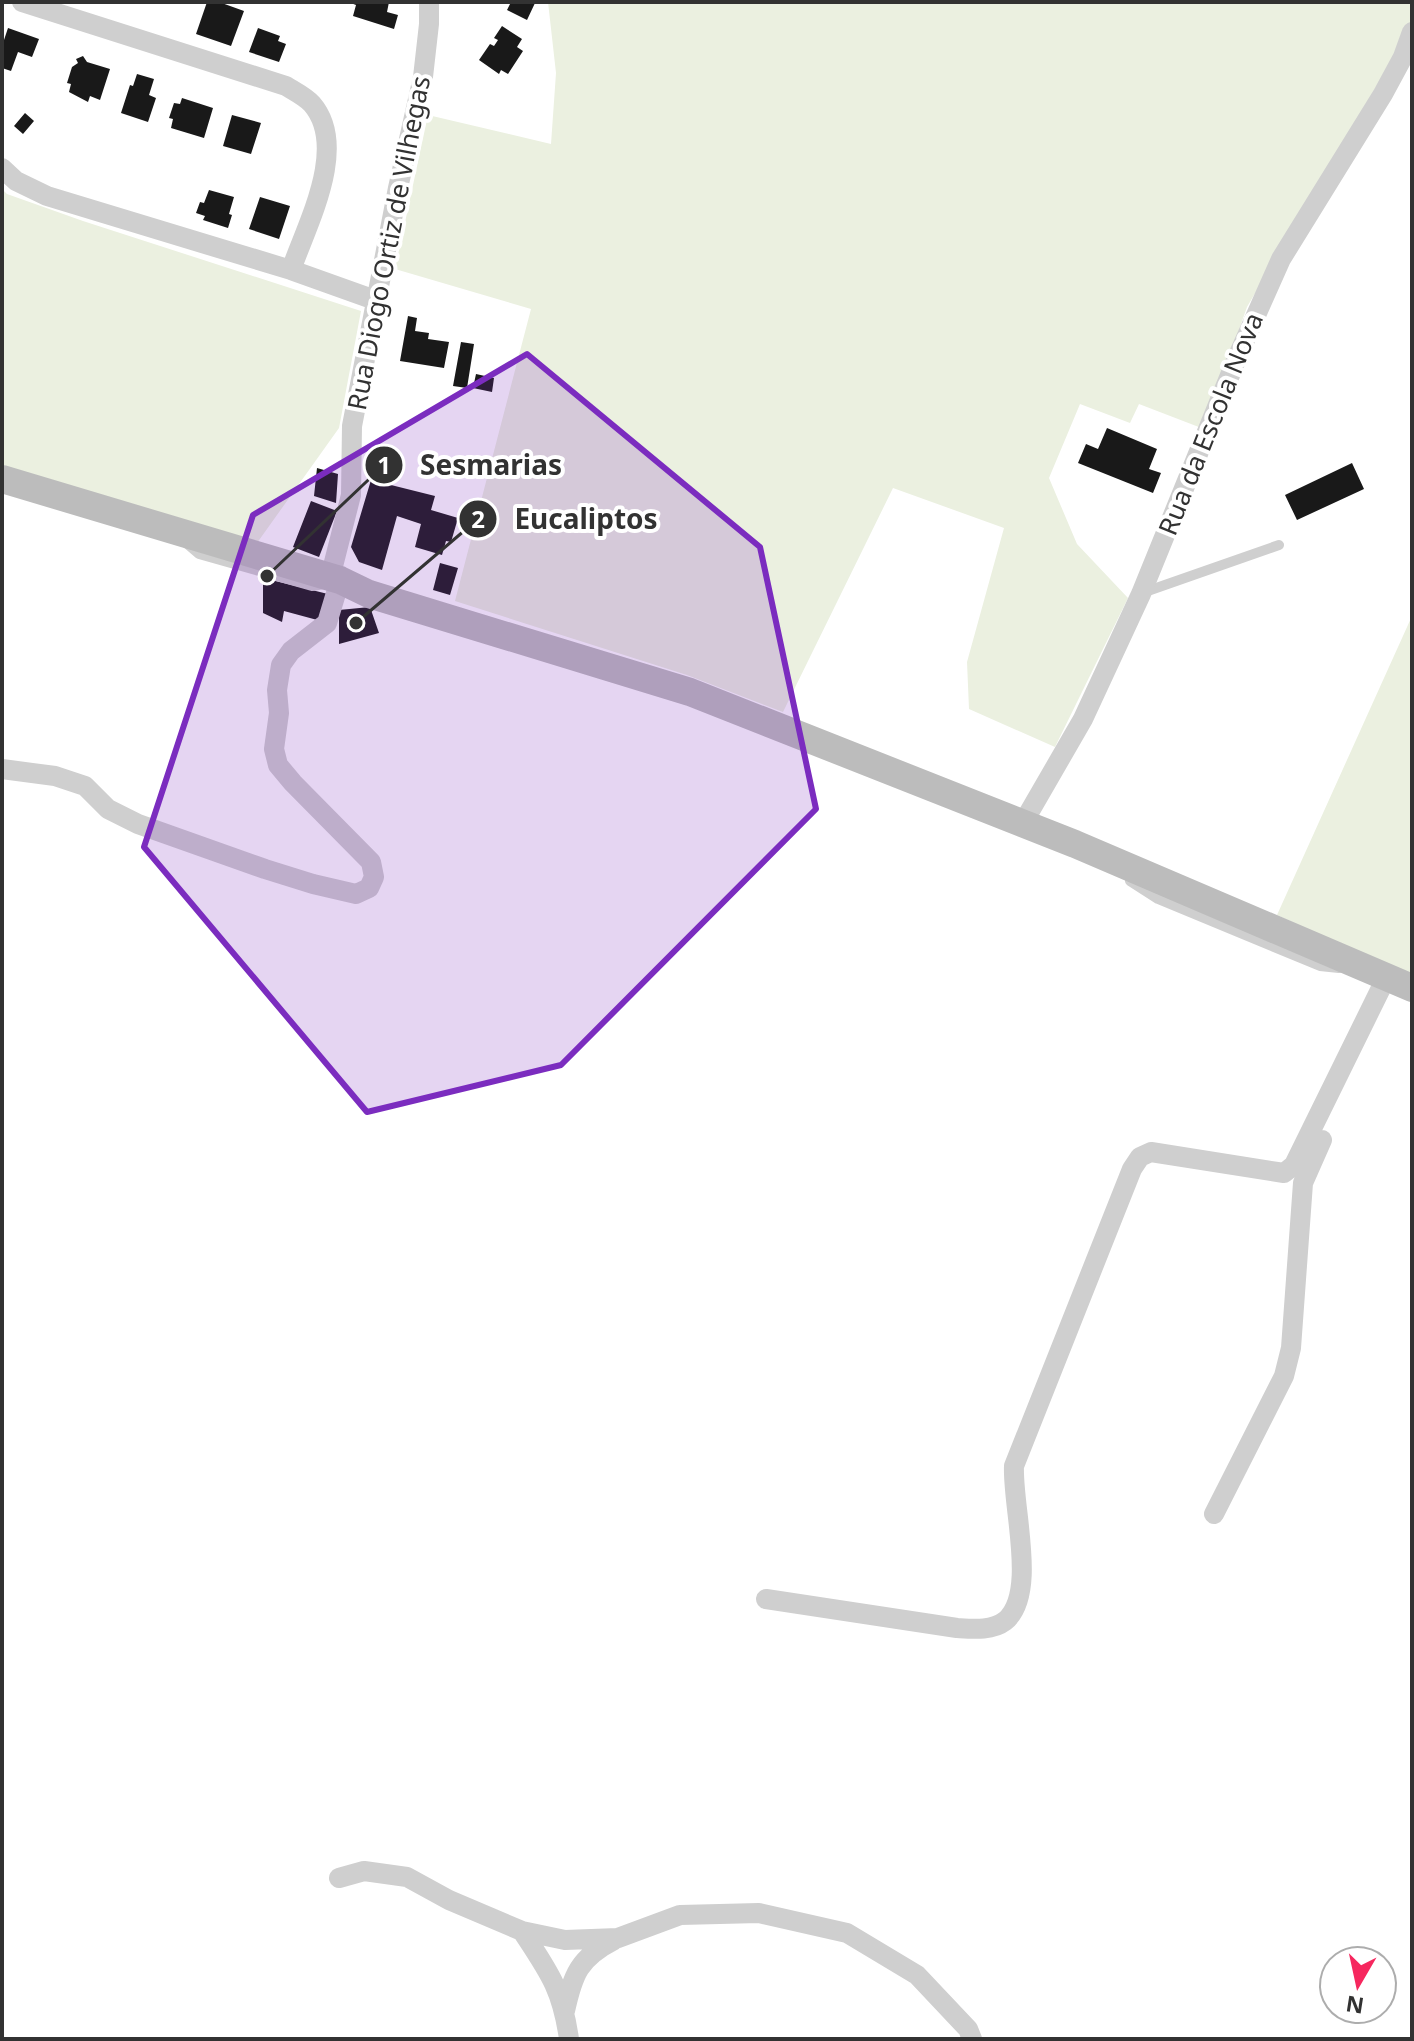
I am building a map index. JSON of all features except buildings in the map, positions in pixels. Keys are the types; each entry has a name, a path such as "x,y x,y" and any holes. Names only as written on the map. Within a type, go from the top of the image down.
{"main road":[{"path":"2,479 335,579 369,594 690,692 1075,844 1390,980"}],"street":[{"path":"22,2 286,86 312,104 328,134 327,167 291,270"},
{"name":"Rua Diogo Ortiz de Vilhegas","path":"2,769 55,776 85,786 108,809 138,824 265,869 356,894 369,888 374,877 371,862 278,765 274,749 279,713 277,690 281,665 291,651 327,623 351,495 352,426 375,300 423,77 429,2"},
{"name":"Rua da Escola Nova","path":"1023,823 1083,719 1141,594 1281,259 1383,94 1403,57 1412,32"},
{"path":"2,168 16,181 47,196 291,270 375,300"},
{"path":"1214,1514 1284,1376 1291,1348 1303,1183 1390,980"},
{"path":"766,1599 957,1628 985,1629 1004,1622 1019,1603 1023,1581 1013,1488 1014,1466 1132,1169 1140,1157 1151,1152 1284,1173 1294,1165 1390,980"},
{"path":"339,1878 364,1871 407,1877 449,1900 522,1931 565,1940 618,1938"},
{"path":"565,2011 572,1978 595,1950 618,1938 680,1915 759,1913 847,1933 917,1975 968,2029 972,2039"},
{"path":"522,1931 555,1982 565,2011 569,2039"}],"lane":[{"path":"1141,594 1279,545"}],"highlighted area":[{"path":"527,354 760,547 816,809 561,1065 367,1112 144,847 253,515"}],"green space":[{"path":"548,2 1412,2 1412,19 1400,46 1247,307 1204,429 1139,404 1130,423 1080,404 1049,478 1077,544 1128,598 1055,747 969,709 967,662 1004,528 893,488 783,712 687,675 455,601 531,309 395,269 428,115 551,144 556,73"},
{"path":"2,189 7,194 83,221 361,311 339,428 257,543 2,469"},
{"path":"1412,616 1412,977 1277,915"}],"place":[{"name":"Sesmarias","path":"267,576"},
{"name":"Eucaliptos","path":"356,623"}]}
